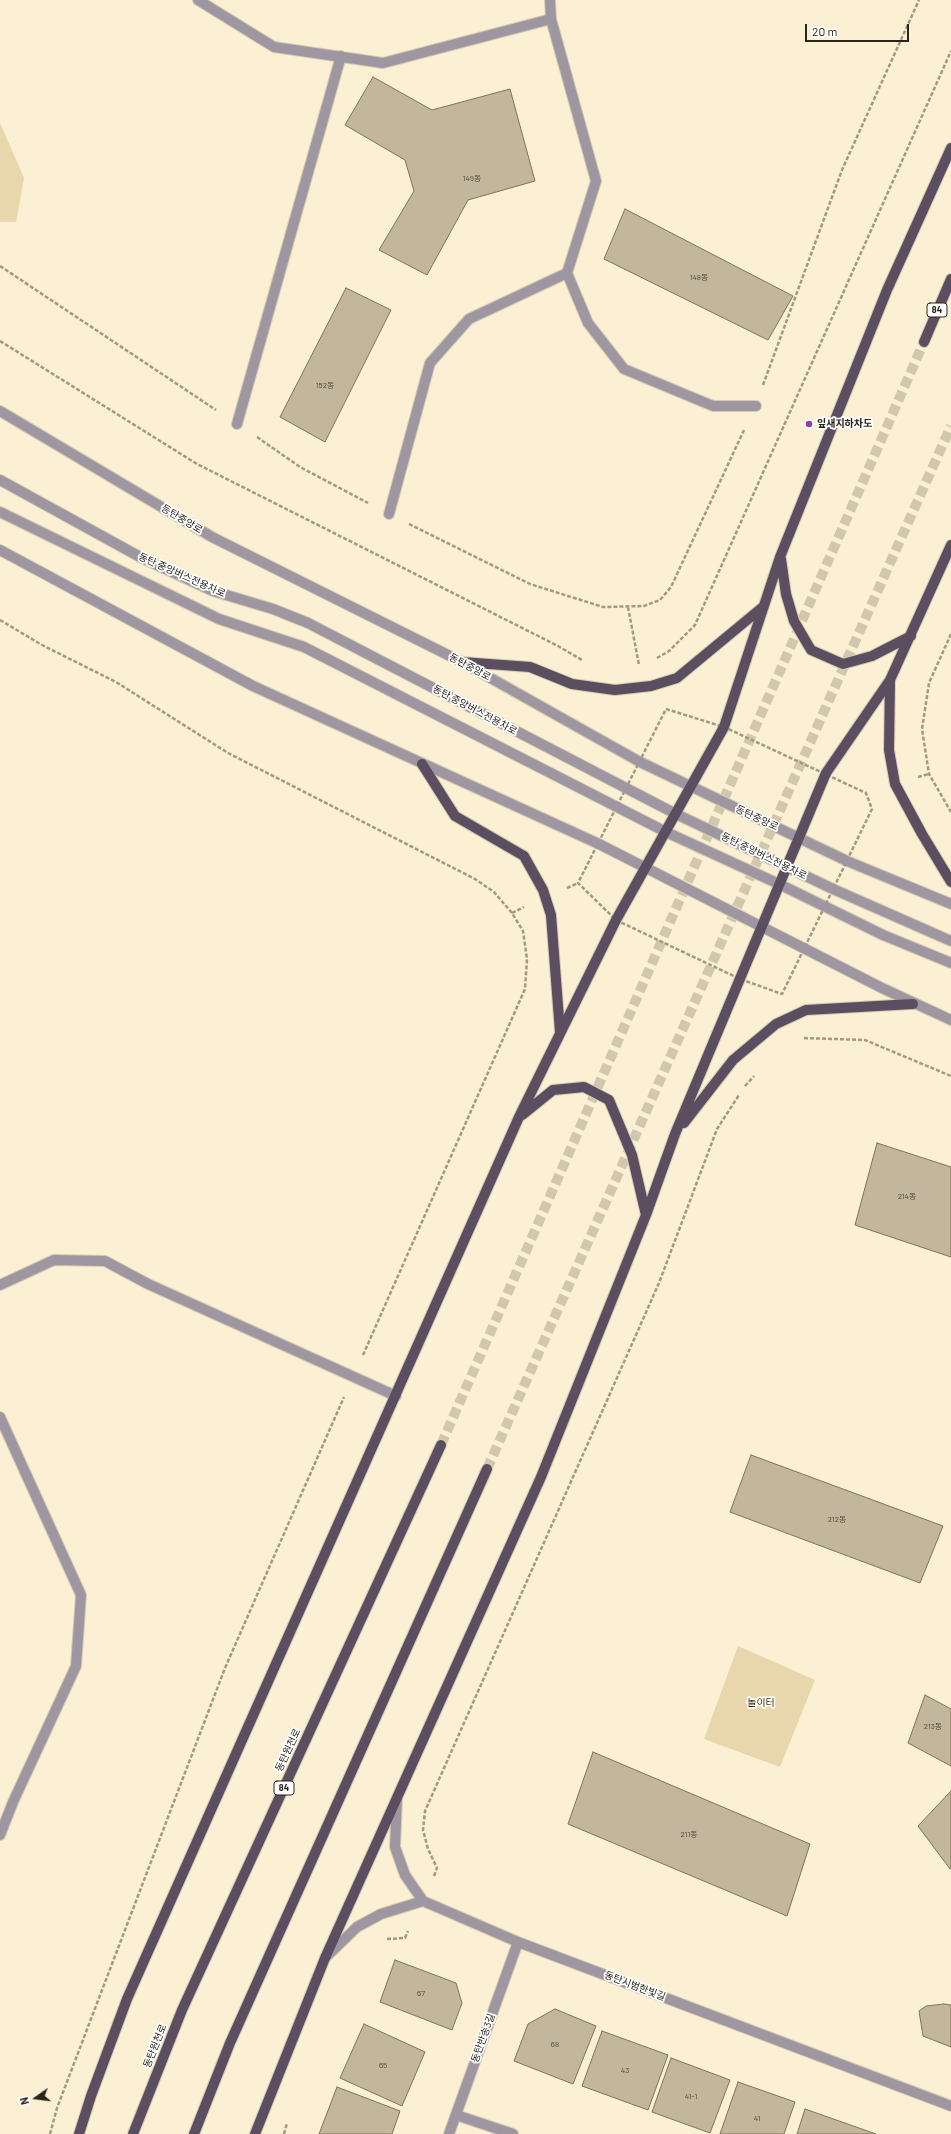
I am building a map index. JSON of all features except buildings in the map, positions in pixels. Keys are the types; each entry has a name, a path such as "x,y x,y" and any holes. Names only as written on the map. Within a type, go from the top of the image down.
{"main road":[{"path":"79,2134 91,2096 127,1999 519,1117 616,920 724,727 780,557 887,290 951,148"},
{"name":"84","path":"924,342 951,279"},
{"path":"255,2134 325,1958 541,1478 646,1215 675,1134 826,773 890,680 951,545"},
{"path":"780,557 786,594 794,622 811,650 844,664 872,656 911,636"},
{"path":"462,662 530,667 572,684 615,690 651,686 677,678 764,606"},
{"path":"890,680 889,750 895,784 922,834 951,882"},
{"path":"422,764 455,816 524,856 544,890 551,915 560,1034"},
{"path":"675,1134 733,1060 776,1024 806,1010 913,1004"},
{"path":"519,1117 553,1090 584,1087 609,1100 632,1156 646,1215"},
{"name":"동탄원천로","path":"133,2134 182,2010 441,1445"},
{"path":"194,2134 230,2043 487,1469"}],"street":[{"path":"198,0 274,47 383,63 551,19"},
{"path":"550,0 551,19 596,181 567,273 588,323 624,369 713,406 756,406"},
{"path":"237,424 341,56"},
{"path":"389,514 430,363 469,319 567,273"},
{"name":"동탄중앙로","path":"0,411 212,537 462,662 640,762 847,860 951,904"},
{"name":"동탄 중앙버스전용차로","path":"0,480 142,558 213,591 273,609 308,623 676,814 842,893 951,941"},
{"name":"동탄 중앙버스전용차로","path":"0,512 219,619 304,646 666,832 779,884 883,935 951,962"},
{"path":"0,550 253,686 599,844 913,1004 951,1020"},
{"path":"0,1284 54,1260 105,1261 148,1284 396,1396"},
{"path":"0,1417 81,1594 76,1666 13,1802 0,1835"},
{"path":"325,1958 358,1927 381,1914 424,1901 405,1875 395,1848 397,1798"},
{"name":"동탄시범한빛길","path":"424,1901 518,1942 951,2106"},
{"name":"동탄반송3길","path":"449,2134 518,1942"},
{"path":"456,2115 513,2134"}],"path":[{"path":"0,266 300,467 389,514 530,584 603,607 644,606 660,600 671,587 756,406 842,170 919,0"},
{"path":"652,661 669,650 695,625 951,51"},
{"path":"0,341 197,464 558,646 583,661"},
{"path":"628,607 640,668"},
{"path":"0,620 42,645 116,682 228,753 475,879 494,892 512,912 523,931 527,959 525,989 389,1298"},
{"path":"951,634 929,683 922,730 929,774 951,812"},
{"path":"634,668 640,668 646,664"},
{"path":"799,1038 865,1040 951,1076"},
{"path":"745,1087 755,1074"},
{"path":"381,1939 405,1938 424,1901 437,1868 428,1849 423,1830 425,1811 659,1283 716,1129 740,1093"},
{"path":"50,2134 62,2094 225,1668 323,1443"},
{"path":"284,2134 288,2119"}],"green space":[{"path":"0,123 24,178 16,222 0,222"},
{"name":"놀이터","path":"738,1646 815,1680 780,1767 704,1739"}],"tunnel":[{"path":"441,1445 924,342"},
{"path":"487,1469 951,426"}],"place":[{"name":"잎새지하차도","path":"809,424"}]}
